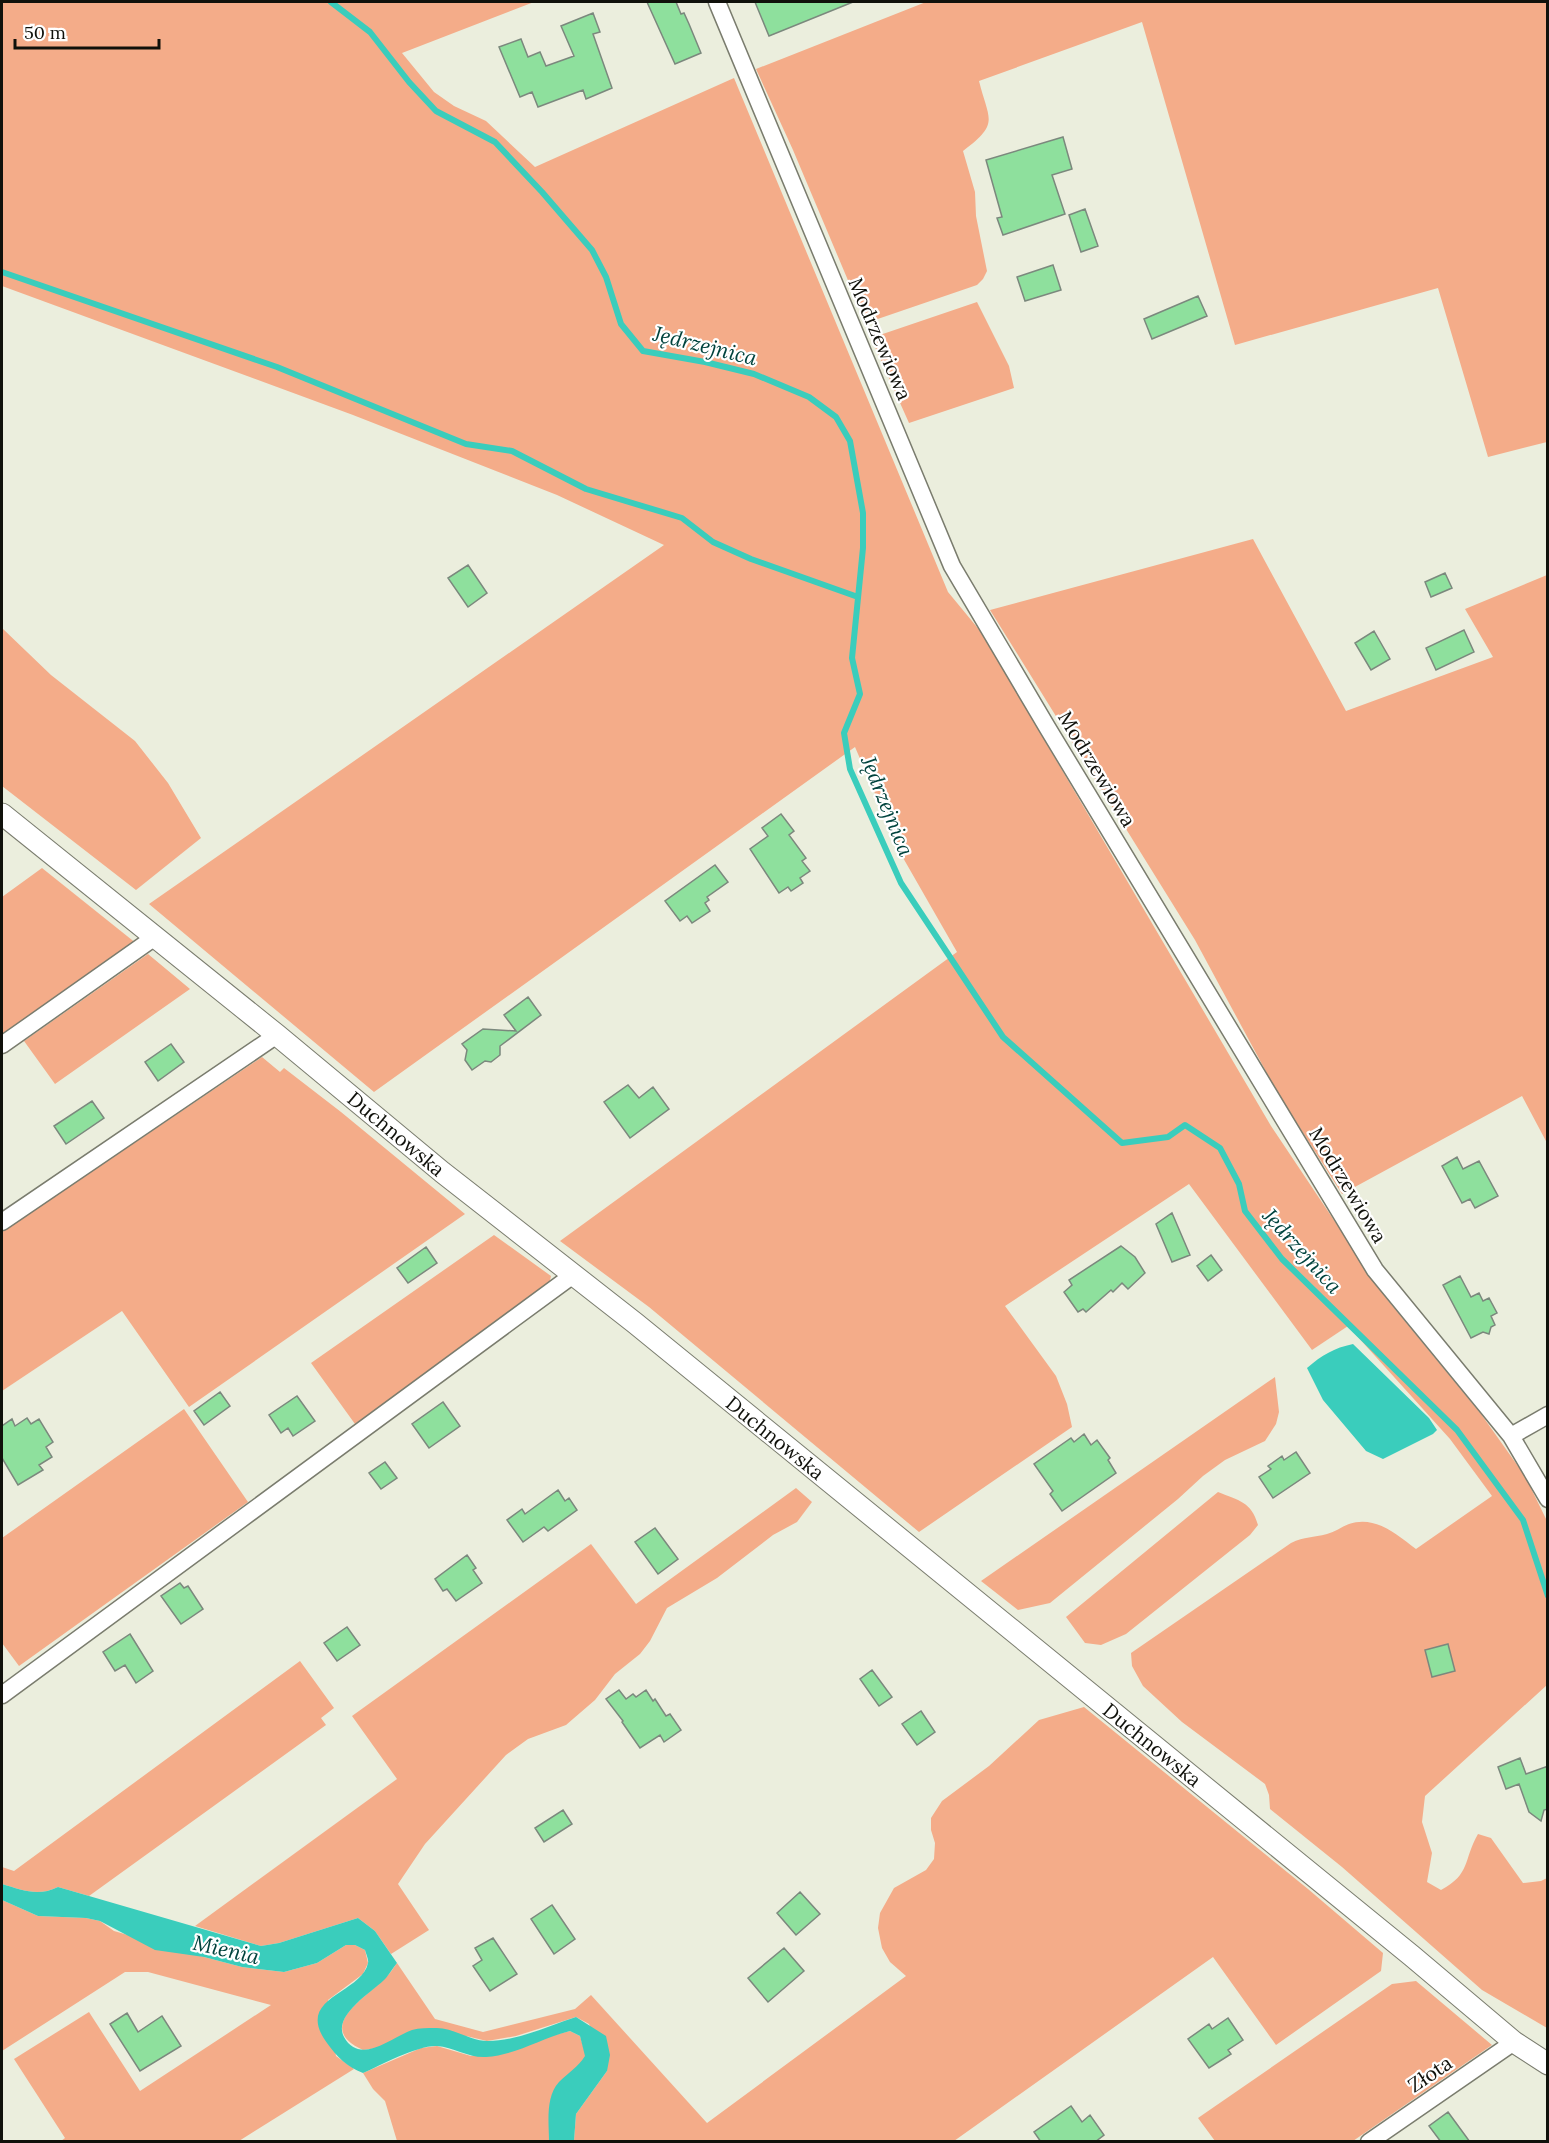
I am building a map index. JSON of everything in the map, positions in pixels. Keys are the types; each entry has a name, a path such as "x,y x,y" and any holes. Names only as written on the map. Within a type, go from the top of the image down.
{"street":[{"name":"Modrzewiowa","path":"717,2 952,566 1376,1270 1511,1436 1548,1499"},
{"name":"Duchnowska","path":"2,814 277,1035 442,1172 635,1323 1402,1948 1514,2042 1548,2064"},
{"path":"2,1045 155,937"},
{"path":"2,1222 277,1035"},
{"path":"2,1695 573,1275"},
{"path":"1511,1436 1548,1415"},
{"name":"Złota","path":"1369,2142 1514,2042"}],"shaded area":[{"path":"2,2 534,2 402,53 434,92 454,106 486,121 535,167 734,78 948,592 981,632 1271,1126 1386,1298 1481,1414 1525,1476 1547,1521 1547,1685 1425,1796 1422,1822 1432,1853 1427,1882 1441,1890 1451,1884 1462,1872 1478,1834 1491,1838 1523,1883 1547,1878 1547,2028 1482,1990 1342,1867 1270,1809 1265,1784 1182,1722 1143,1686 1132,1666 1131,1653 1291,1543 1330,1533 1349,1524 1368,1522 1385,1528 1416,1549 1492,1496 1450,1439 1348,1326 1312,1350 1189,1184 1005,1306 1056,1376 1067,1404 1072,1427 919,1532 649,1307 560,1241 957,952 902,856 855,747 374,1092 149,904 664,545 557,495 353,415 2,286"},
{"path":"926,2 1547,2 1547,442 1488,457 1438,288 1235,345 1142,22 979,81 989,120 983,134 963,151 975,192 976,216 987,271 977,285 866,323 756,69"},
{"path":"977,302 1009,366 1014,388 909,423 871,338"},
{"path":"1253,539 1346,711 1493,657 1465,609 1547,575 1547,1143 1522,1096 1342,1194 1277,1092 1195,940 990,610"},
{"path":"2,628 51,675 135,741 168,783 201,838 136,890 2,786"},
{"path":"42,868 137,944 2,1040 2,897"},
{"path":"148,954 190,989 55,1084 24,1041"},
{"path":"262,1057 280,1072 284,1068 341,1112 465,1214 189,1407 122,1311 2,1391 2,1232"},
{"path":"494,1235 551,1276 549,1285 355,1424 311,1363"},
{"path":"1275,1377 1279,1412 1276,1424 1265,1441 1225,1460 1203,1476 1050,1603 1018,1610 981,1581"},
{"path":"184,1409 248,1502 19,1666 2,1643 2,1538"},
{"path":"796,1488 812,1502 797,1522 773,1535 717,1578 667,1608 650,1641 640,1654 615,1674 595,1700 566,1725 528,1739 506,1755 425,1844 398,1884 429,1930 391,1954 375,1931 358,1918 279,1943 261,1946 195,1926 397,1779 352,1716 591,1544 636,1604"},
{"path":"1218,1492 1238,1500 1252,1511 1258,1525 1250,1535 1126,1634 1101,1645 1085,1643 1066,1617"},
{"path":"300,1661 334,1708 321,1718 326,1725 89,1896 58,1887 37,1892 2,1884 2,1867 14,1871"},
{"path":"1084,1707 1383,1953 1381,1971 1276,2045 1213,1957 954,2141 574,2141 576,2114 607,2071 589,2024 576,2017 516,2036 487,2041 466,2036 363,2050 349,2041 343,2032 343,2022 348,2013 387,1976 397,1963 435,2019 483,2032 575,2009 591,1995 707,2123 906,1976 890,1962 882,1948 878,1928 880,1913 894,1888 926,1870 934,1859 935,1843 931,1830 931,1818 942,1801 989,1766 1039,1720"},
{"path":"2,1900 38,1916 86,1918 100,1921 114,1931 242,1967 284,1972 317,1963 346,1945 355,1945 365,1950 368,1963 363,1974 328,2000 336,2056 354,2069 239,2141 61,2141 65,2138 14,2059 89,2012 140,2091 271,2005 148,1972 125,1972 2,2051"},
{"path":"1416,1981 1492,2045 1353,2141 1215,2141 1198,2118 1392,1984"},
{"path":"570,2031 580,2036 586,2056 580,2065 557,2085 549,2141 397,2141 385,2101 373,2089 363,2073 421,2048 437,2046 471,2056"}],"water":[{"path":"1353,1344 1429,1418 1437,1430 1433,1434 1383,1459 1366,1451 1323,1400 1307,1368 1328,1353"},
{"name":"Mienia","path":"2,1884 37,1892 58,1887 261,1946 279,1943 358,1918 375,1931 397,1963 386,1978 356,2004 344,2020 342,2029 344,2037 351,2045 359,2049 377,2047 412,2030 426,2028 441,2028 481,2040 499,2040 521,2036 576,2017 606,2036 610,2055 607,2071 576,2114 574,2141 549,2141 549,2111 552,2095 559,2082 585,2056 580,2036 570,2031 497,2056 473,2056 443,2047 429,2047 400,2056 363,2073 347,2065 327,2043 319,2028 318,2015 332,1997 363,1973 368,1962 365,1950 355,1945 346,1945 317,1963 284,1972 242,1967 204,1957 155,1950 100,1921 86,1918 38,1916 2,1900"}],"building":[{"path":"647,2 676,2 681,14 684,13 701,53 675,64"},
{"path":"755,2 853,2 769,36"},
{"path":"593,13 600,32 593,34 612,88 586,99 583,90 538,107 532,92 520,97 499,47 521,39 528,57 540,52 546,66 574,56 561,26"},
{"path":"1063,137 1072,169 1052,175 1065,214 1003,235 997,218 1002,217 986,160"},
{"path":"1085,209 1098,246 1081,252 1069,215"},
{"path":"1053,265 1061,290 1025,301 1017,277"},
{"path":"1198,296 1207,316 1152,339 1144,319"},
{"path":"468,565 487,593 468,607 448,578"},
{"path":"1445,573 1452,588 1431,597 1425,582"},
{"path":"1464,630 1474,652 1436,670 1426,648"},
{"path":"1374,631 1390,659 1371,670 1355,643"},
{"path":"781,814 794,831 789,835 806,858 802,861 810,871 800,878 803,883 791,891 788,887 779,893 750,849 768,836 762,828"},
{"path":"715,865 728,882 707,897 709,900 705,903 710,911 692,923 687,916 680,921 665,901"},
{"path":"528,997 541,1015 500,1046 500,1055 491,1062 485,1061 472,1070 465,1060 467,1050 462,1044 483,1029 516,1031 504,1015"},
{"path":"171,1044 184,1062 158,1081 145,1062"},
{"path":"628,1085 639,1098 653,1087 669,1109 630,1138 604,1102"},
{"path":"92,1101 104,1118 66,1144 54,1126"},
{"path":"1457,1157 1463,1169 1479,1161 1498,1196 1475,1208 1470,1199 1462,1203 1442,1166"},
{"path":"1172,1213 1190,1255 1172,1262 1156,1224"},
{"path":"1121,1246 1135,1257 1145,1273 1128,1289 1122,1283 1086,1312 1083,1309 1078,1312 1064,1292 1072,1285 1069,1280"},
{"path":"426,1247 437,1263 408,1283 397,1268"},
{"path":"1211,1255 1222,1270 1208,1281 1197,1266"},
{"path":"1460,1276 1471,1297 1479,1293 1483,1301 1489,1298 1497,1313 1491,1316 1495,1325 1491,1327 1489,1334 1483,1332 1471,1338 1443,1285"},
{"path":"220,1392 230,1406 204,1425 194,1411"},
{"path":"297,1396 315,1421 293,1436 288,1428 281,1433 269,1415"},
{"path":"443,1402 460,1426 429,1448 412,1424"},
{"path":"27,1418 31,1424 39,1419 53,1442 46,1447 52,1457 39,1465 43,1470 18,1485 2,1458 2,1426 12,1419 15,1426"},
{"path":"1084,1434 1091,1445 1097,1440 1110,1458 1108,1460 1116,1473 1062,1511 1050,1494 1053,1491 1034,1464 1071,1438 1074,1442"},
{"path":"1296,1452 1310,1473 1273,1498 1259,1477 1271,1469 1268,1466 1282,1456 1284,1460"},
{"path":"385,1462 397,1478 381,1489 369,1473"},
{"path":"558,1490 565,1501 569,1498 577,1510 548,1531 544,1527 523,1542 507,1520 522,1509 525,1514"},
{"path":"655,1528 678,1559 658,1574 635,1542"},
{"path":"467,1555 482,1583 456,1601 447,1589 443,1591 435,1579"},
{"path":"180,1583 184,1588 188,1586 203,1609 181,1624 161,1596"},
{"path":"347,1627 360,1645 337,1661 324,1643"},
{"path":"130,1634 153,1671 136,1683 125,1665 115,1671 103,1652"},
{"path":"1448,1644 1455,1671 1432,1677 1425,1650"},
{"path":"872,1670 892,1697 879,1706 860,1679"},
{"path":"619,1690 626,1699 633,1694 636,1697 646,1690 666,1716 670,1714 681,1730 664,1742 660,1735 640,1748 606,1699"},
{"path":"921,1711 935,1732 917,1745 902,1724"},
{"path":"1520,1758 1526,1774 1548,1766 1548,1809 1544,1810 1541,1821 1529,1812 1519,1784 1506,1789 1498,1767"},
{"path":"563,1810 572,1824 544,1842 535,1828"},
{"path":"800,1892 820,1914 796,1935 777,1913"},
{"path":"552,1905 575,1939 554,1954 531,1919"},
{"path":"493,1938 517,1974 490,1991 473,1966 482,1960 475,1948"},
{"path":"784,1948 804,1971 768,2002 748,1978"},
{"path":"127,2013 138,2032 162,2016 181,2046 140,2071 110,2024"},
{"path":"1228,2018 1243,2040 1228,2050 1231,2054 1209,2068 1188,2039 1209,2024 1212,2029"},
{"path":"1071,2106 1082,2122 1090,2115 1104,2135 1095,2142 1041,2142 1034,2132"},
{"path":"1448,2112 1470,2142 1441,2142 1429,2126"}],"waterway":[{"name":"Jędrzejnica","path":"331,2 370,32 409,82 436,111 495,142 542,192 592,250 606,277 621,324 643,351 705,362 754,374 809,397 836,417 850,441 863,513 863,548 852,658 860,694 844,733 850,769 901,883 1003,1037 1122,1143 1168,1137 1185,1125 1220,1148 1239,1184 1245,1211 1282,1259 1457,1430 1523,1520 1548,1596"},
{"path":"2,272 277,367 466,444 512,451 586,489 682,518 713,542 751,559 858,597"}]}
